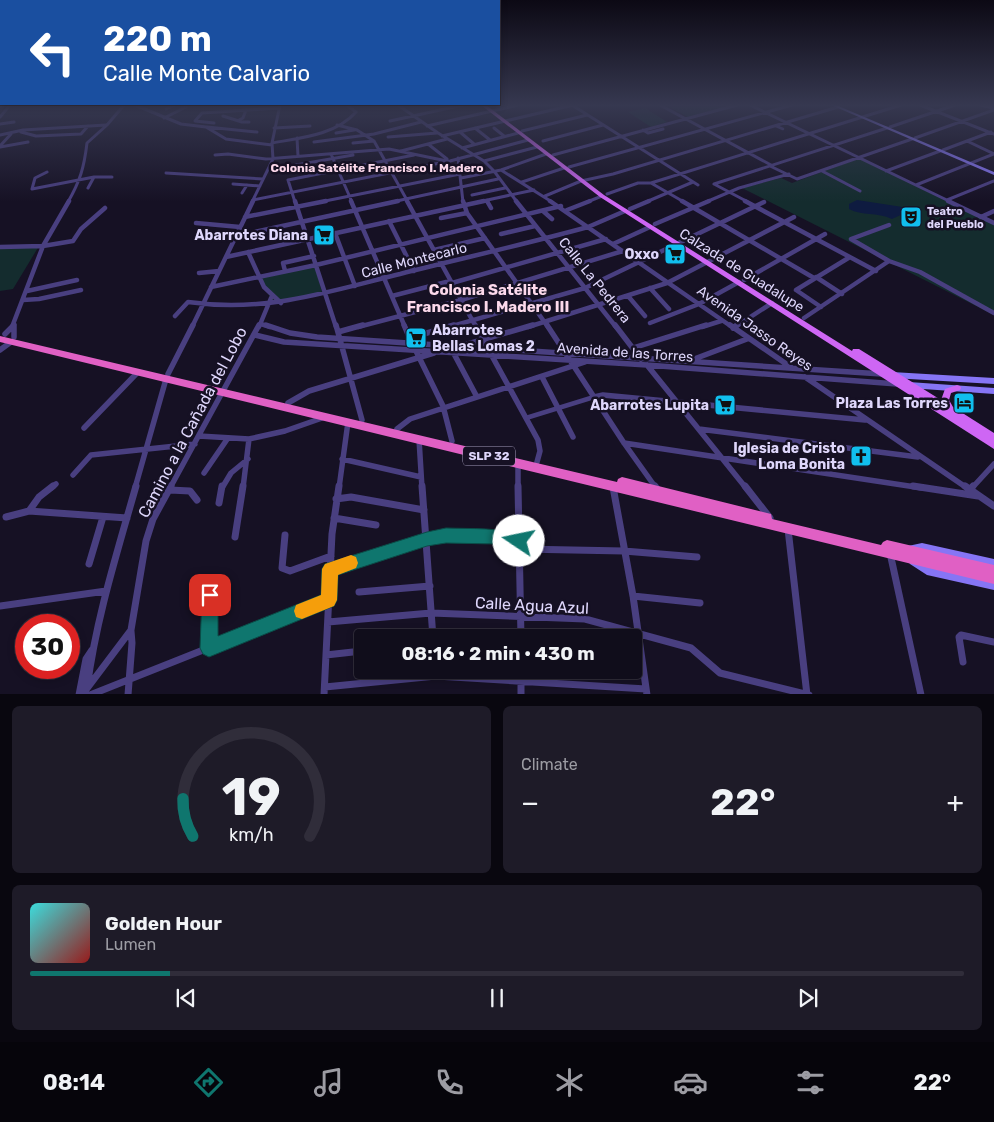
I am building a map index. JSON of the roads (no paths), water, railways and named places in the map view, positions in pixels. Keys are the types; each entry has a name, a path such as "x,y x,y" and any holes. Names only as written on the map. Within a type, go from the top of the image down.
{"highway":[{"name":"SLP 32","path":"4,340 138,372 167,377"},
{"name":"SLP 32","path":"4,340 167,377 788,529 890,553 905,554"},
{"name":"SLP 32","path":"225,391 288,403 452,441 771,518 905,554 977,570 994,571"},
{"name":"SLP 32","path":"977,570 994,578"}],"main road":[{"name":"Calzada de Guadalupe","path":"525,137 528,140 540,143"},
{"name":"Calzada de Guadalupe","path":"530,137 540,143 566,168 605,195 804,318 882,374 994,445"},
{"path":"913,138 994,173"},
{"name":"Calzada de Guadalupe","path":"742,281 772,303 913,386 994,438"},
{"name":"Avenida de las Torres","path":"882,374 994,381"},
{"path":"970,380 976,390"},
{"name":"Avenida de las Torres","path":"899,384 994,391"},
{"path":"950,409 945,400 948,391 957,388"},
{"path":"905,554 922,547 994,564"},
{"path":"905,554 927,570 994,586"}],"street":[{"path":"4,340 14,325 43,246 80,181 88,143 94,137"},
{"path":"225,137 272,144 297,138 298,156"},
{"path":"235,140 238,137"},
{"path":"248,142 252,137"},
{"path":"273,137 273,159 167,377 106,591 92,650 86,659 84,693 130,679 329,600"},
{"path":"314,142 350,137"},
{"path":"369,137 374,141 408,200 526,418 540,445 537,462"},
{"name":"Calle La Pedrera","path":"444,137 484,161 494,171 494,174 568,268 600,305 647,366 771,518"},
{"path":"466,137 474,144"},
{"path":"487,137 490,140"},
{"path":"462,148 499,137"},
{"path":"484,161 515,153 560,137"},
{"path":"245,217 400,186 501,170 550,154 616,137"},
{"path":"623,137 698,185"},
{"path":"522,182 676,137"},
{"path":"720,137 797,179 913,138"},
{"path":"545,196 584,181 738,137"},
{"path":"567,210 638,182 651,183 796,137"},
{"path":"818,137 994,223"},
{"path":"857,137 714,184 876,271"},
{"path":"886,171 977,137"},
{"path":"340,139 342,145"},
{"path":"400,152 447,139"},
{"path":"254,200 450,161 528,140"},
{"path":"323,141 333,159 415,350 443,408 452,430 452,441"},
{"path":"353,144 374,141"},
{"path":"967,141 994,154"},
{"path":"0,147 28,142"},
{"path":"428,144 450,161"},
{"path":"390,149 392,145"},
{"path":"215,155 236,153 248,158 273,159 390,149 450,161"},
{"path":"296,165 378,150"},
{"path":"515,153 526,162"},
{"path":"916,185 994,154"},
{"path":"362,420 338,332 288,180 414,155"},
{"path":"458,158 464,205 467,213 505,268 533,304 624,443 659,491"},
{"name":"Avenida Jasso Reyes","path":"501,170 567,210 588,227 721,321 994,506"},
{"path":"822,171 860,192"},
{"path":"47,172 35,178 32,189 94,177 112,177"},
{"path":"166,173 263,179"},
{"path":"613,244 728,192 789,175"},
{"path":"88,188 94,177"},
{"path":"236,236 498,179"},
{"path":"948,200 994,181"},
{"name":"Calle Montecarlo","path":"175,316 188,302 203,306 268,306 546,238 588,227 693,182"},
{"path":"651,183 842,294"},
{"path":"233,184 260,186"},
{"path":"242,193 247,185"},
{"path":"472,195 506,188"},
{"path":"226,257 534,190"},
{"path":"487,200 491,208"},
{"path":"411,341 474,320 585,288 764,202"},
{"path":"211,287 316,265 561,206"},
{"path":"0,247 43,246 73,241 81,229 106,208"},
{"path":"543,211 552,219"},
{"path":"981,216 994,211"},
{"path":"441,218 467,213"},
{"path":"458,347 545,322 667,283 794,217"},
{"path":"389,221 414,271"},
{"path":"196,223 240,227"},
{"path":"888,225 851,239 889,261 920,272 994,313"},
{"path":"501,234 535,226"},
{"path":"336,233 355,286"},
{"path":"650,323 698,304 825,234"},
{"path":"434,250 485,238"},
{"path":"392,296 505,268 606,239"},
{"path":"338,332 461,300 623,251"},
{"path":"248,252 258,277 271,298 282,303"},
{"path":"286,271 283,263 314,256"},
{"path":"821,307 796,290 850,258"},
{"path":"804,318 889,261"},
{"path":"200,273 219,271"},
{"path":"27,291 77,280"},
{"path":"650,288 669,309"},
{"path":"23,300 40,299 81,290"},
{"path":"628,296 645,316"},
{"name":"Camino a la Cañada del Lobo","path":"84,693 131,630 146,541 153,519 255,335 271,298"},
{"path":"733,328 772,303"},
{"path":"633,348 721,321"},
{"name":"Avenida de las Torres","path":"260,324 290,333 340,339 411,341 458,347 882,374"},
{"path":"4,340 14,325"},
{"name":"Avenida de las Torres","path":"255,335 284,342 588,361 899,384"},
{"path":"687,362 747,339"},
{"path":"288,403 309,391 439,352"},
{"path":"453,352 476,397"},
{"path":"397,428 410,419 588,361"},
{"path":"84,428 138,372"},
{"path":"542,377 573,437"},
{"path":"526,418 559,407 603,396 866,420"},
{"path":"199,436 249,439 292,429 325,417"},
{"path":"348,422 334,518 324,691 399,679"},
{"path":"699,429 921,458"},
{"path":"204,473 228,438"},
{"path":"235,537 248,458 249,439"},
{"path":"419,439 432,629"},
{"path":"624,443 980,497"},
{"path":"73,475 91,454 195,444"},
{"path":"219,503 224,478 248,458"},
{"path":"342,458 421,477"},
{"path":"518,463 521,629"},
{"path":"970,490 994,464"},
{"path":"29,511 39,496 56,484"},
{"path":"613,486 637,629"},
{"path":"170,490 192,491 196,494 197,500"},
{"path":"336,499 352,497 424,510"},
{"path":"6,517 29,511 127,518"},
{"path":"89,564 103,517"},
{"path":"334,518 376,525"},
{"path":"788,529 808,694"},
{"path":"285,535 282,568 284,570 290,570 331,556"},
{"path":"330,569 427,539 446,535 496,537 520,545 697,557"},
{"path":"890,553 920,694"},
{"path":"209,648 210,582"},
{"path":"359,592 430,586"},
{"path":"0,606 106,591"},
{"path":"633,596 700,603"},
{"name":"Calle Agua Azul","path":"328,622 431,614 585,619 620,629"},
{"path":"128,694 131,630"},
{"name":"Calle Agua Azul","path":"642,635 691,648 700,654 711,668 720,673 808,694"},
{"path":"963,662 959,637 961,635 994,642"},
{"path":"326,655 354,652"},
{"path":"509,679 647,692 642,660"},
{"path":"521,680 521,694"}],"water":[{"path":"857,200 909,208 909,211 892,219 881,215 859,213 849,209 849,204"}],"place":[{"name":"Teatro del Pueblo","path":"911,217"},
{"name":"Abarrotes Diana","path":"324,235"},
{"name":"Oxxo","path":"675,254"},
{"name":"Abarrotes Bellas Lomas 2","path":"416,338"},
{"name":"Plaza Las Torres","path":"964,403"},
{"name":"Abarrotes Lupita","path":"725,405"},
{"name":"Iglesia de Cristo Loma Bonita","path":"861,456"}],"district":[{"name":"Colonia Satélite Francisco I. Madero","path":"377,168"},
{"name":"Colonia Satélite Francisco I. Madero III","path":"488,298"}]}
